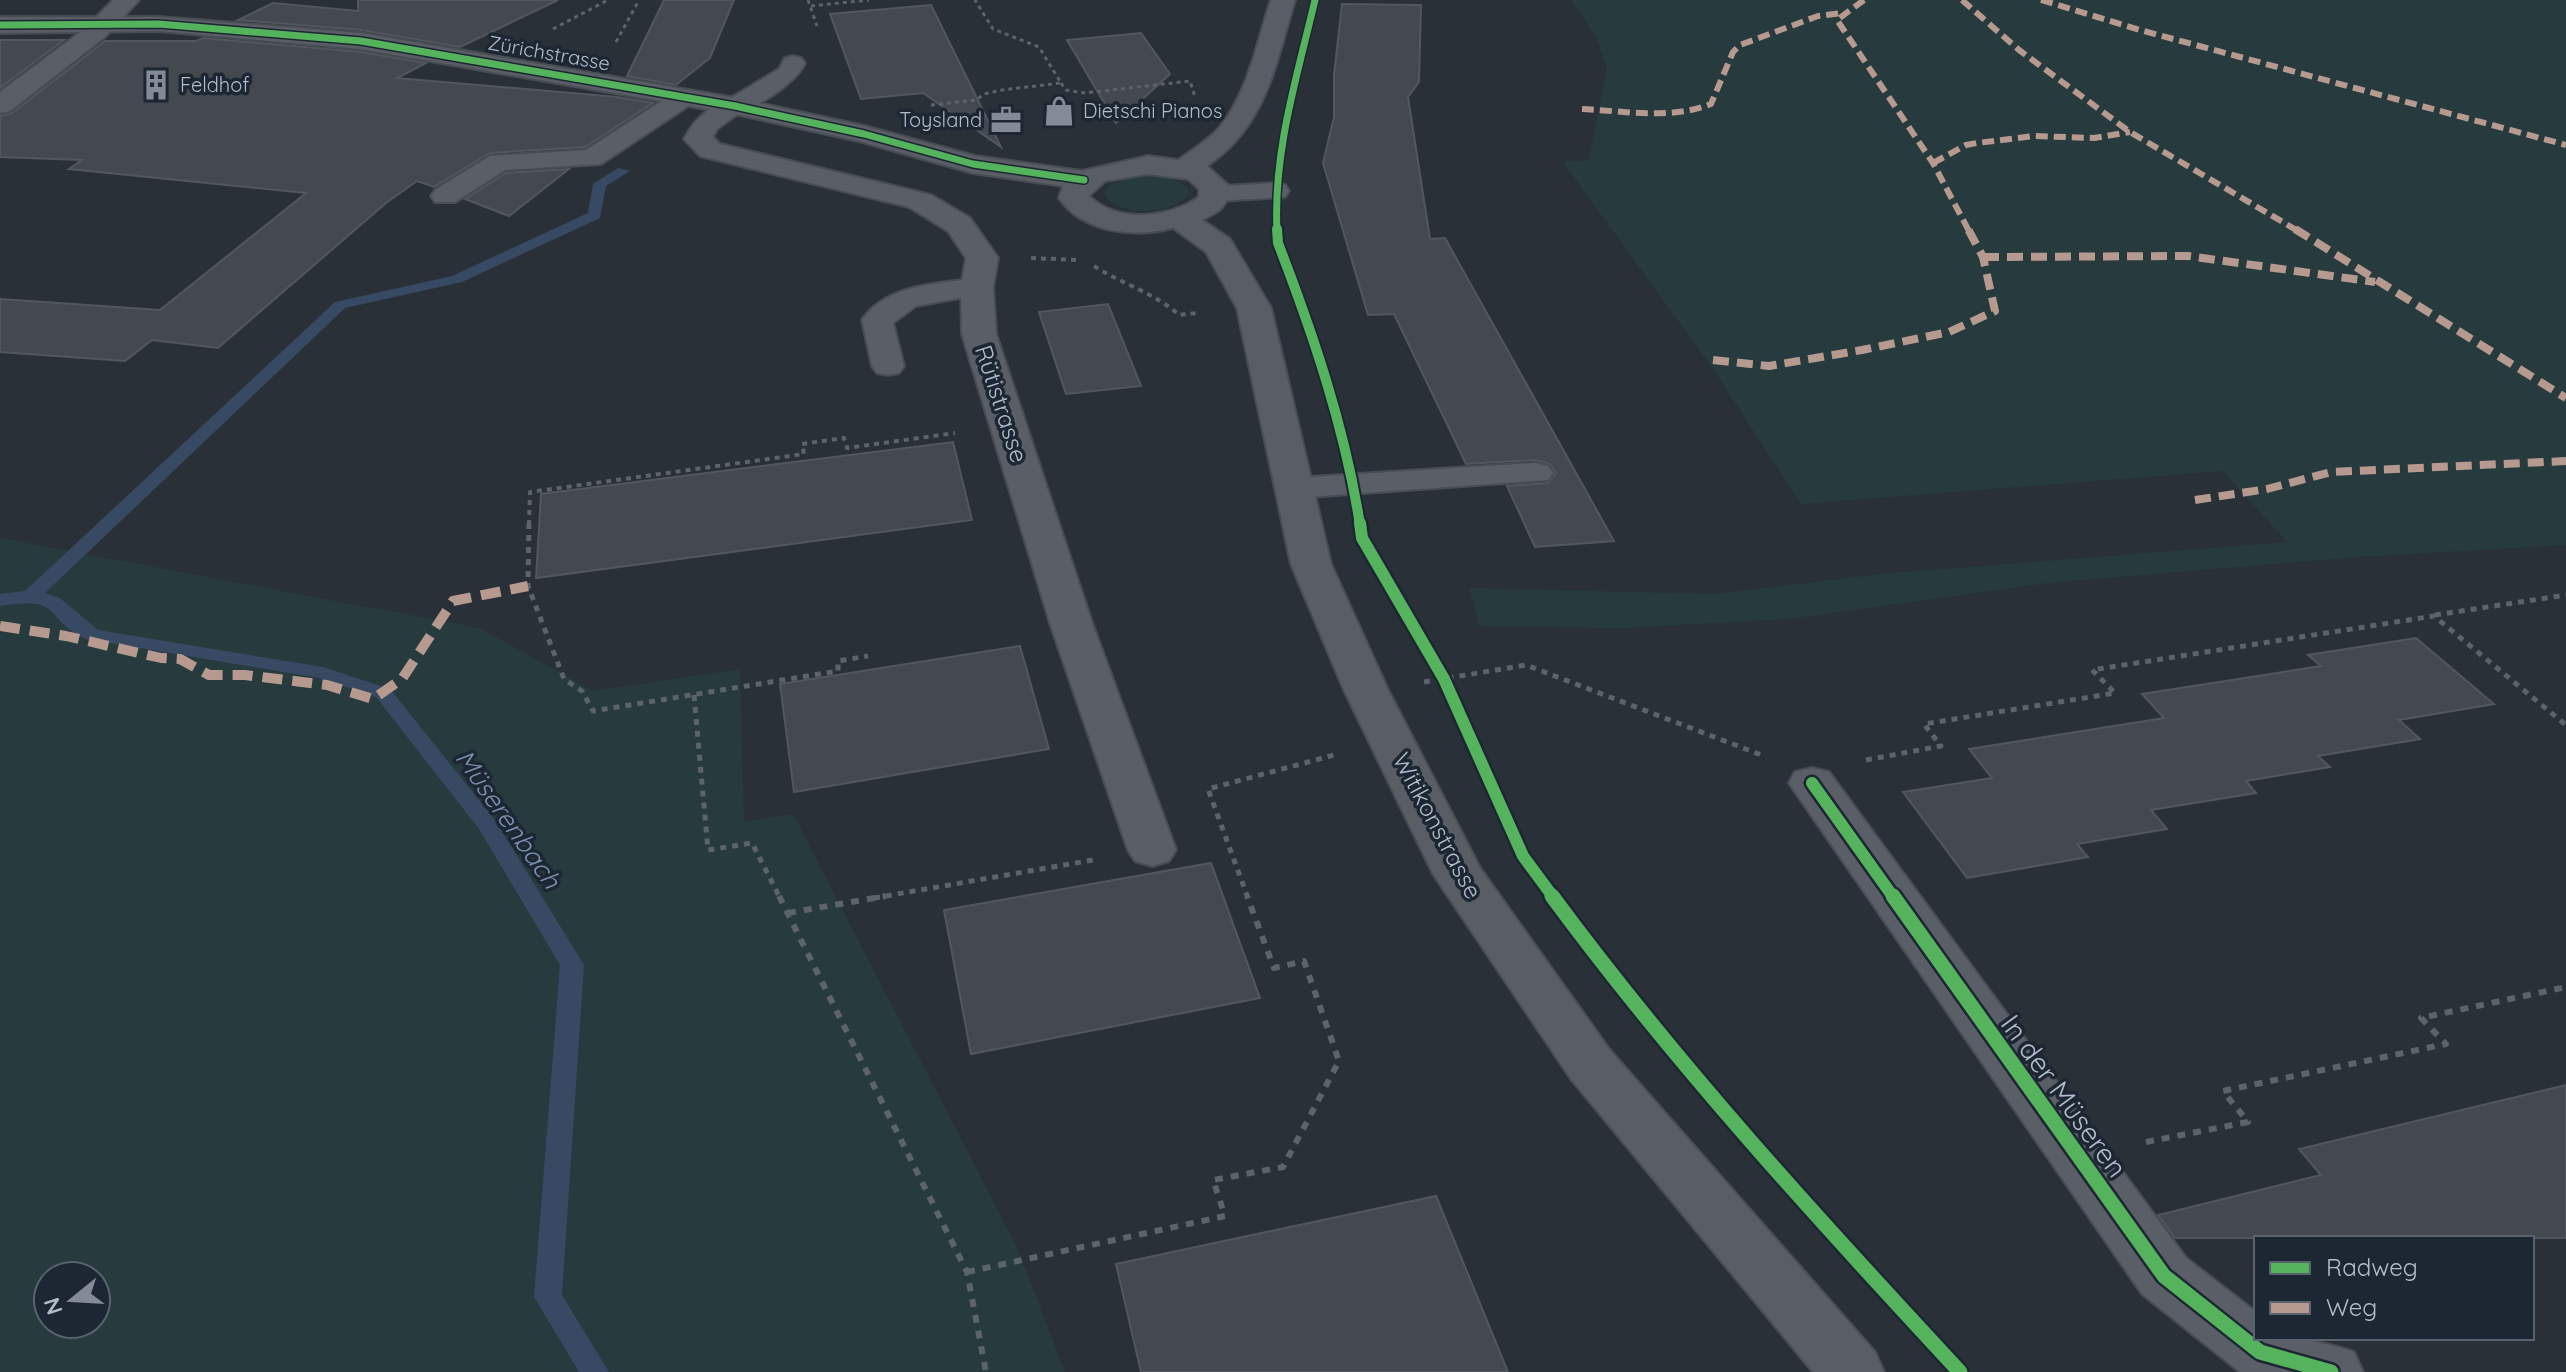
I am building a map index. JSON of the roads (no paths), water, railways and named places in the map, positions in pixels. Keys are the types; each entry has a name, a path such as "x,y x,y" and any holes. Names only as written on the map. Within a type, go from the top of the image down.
{"main road":[{"path":"1184,169 1209,153 1231,132 1247,107 1283,0"},
{"name":"Zürichstrasse","path":"0,25 106,22 210,27 361,41 735,106 864,134 973,164 1084,180"},
{"path":"1130,166 1184,169 1208,179 1216,193 1206,208 1180,219 1134,223 1093,215 1074,198 1076,189 1084,180 1130,166"},
{"name":"Witikonstrasse","path":"1180,219 1219,246 1254,308 1311,564 1366,690 1458,874 1590,1064 1847,1366"}],"street":[{"path":"0,105 106,22 127,0"},
{"path":"735,106 706,124 698,139 710,150 920,201 959,225 980,272"},
{"name":"Rütistrasse","path":"980,272 979,334 1071,623 1152,850"},
{"name":"In der Müseren","path":"1808,777 2164,1276 2260,1352 2331,1372"}],"lane":[{"path":"735,106 789,73 793,63"},
{"path":"445,196 499,162 592,158 685,97"},
{"path":"1216,193 1275,191"},
{"path":"888,366 877,320 907,298 980,272"},
{"path":"1294,488 1536,473"}],"waterway":[{"path":"31,596 340,305 457,279 595,215 600,184 623,171"},
{"name":"Müserenbach","path":"0,600 41,597 53,602 93,635 323,673 383,693 487,825 572,965 548,1297 595,1372"}],"place":[{"name":"Feldhof","path":"156,85"},
{"name":"Dietschi Pianos","path":"1059,111"},
{"name":"Toysland","path":"1006,120"}]}
